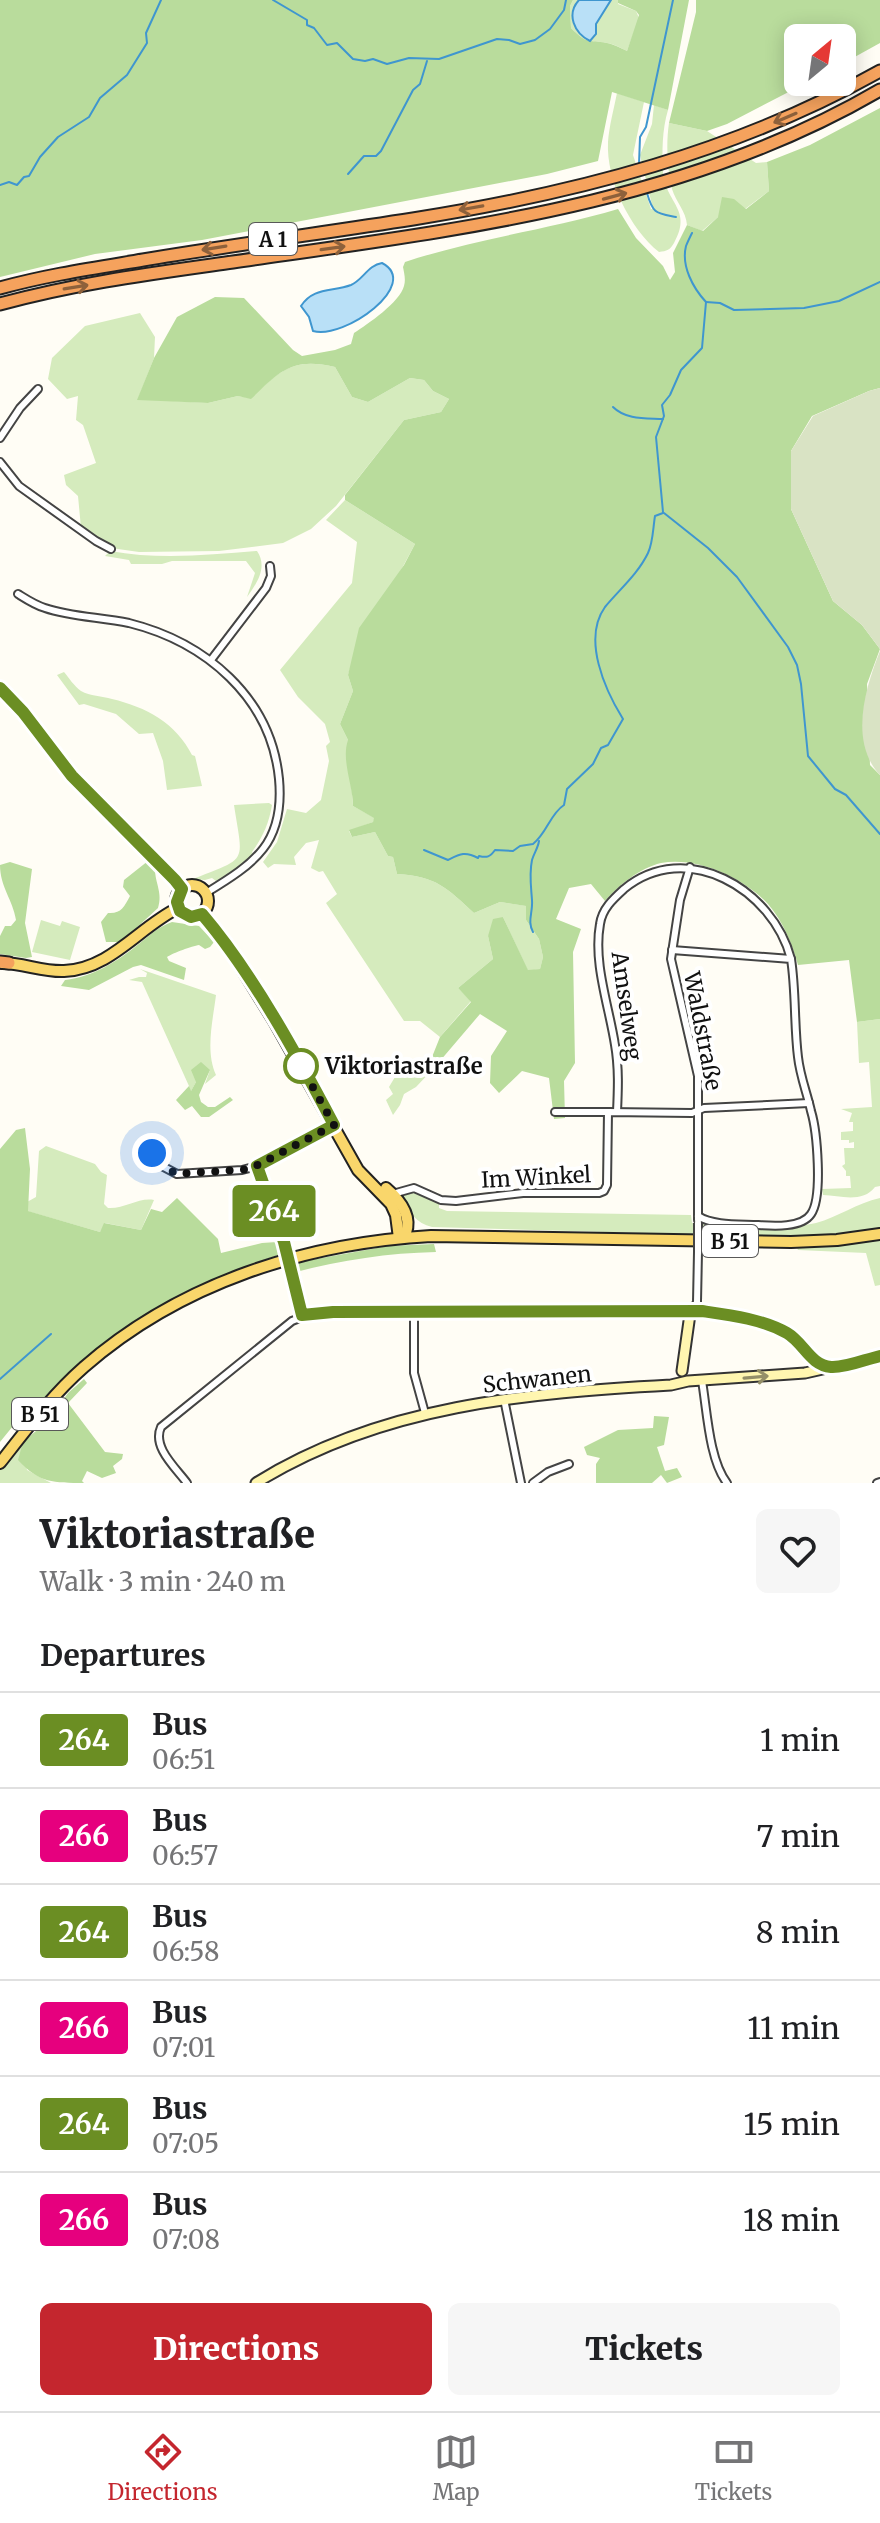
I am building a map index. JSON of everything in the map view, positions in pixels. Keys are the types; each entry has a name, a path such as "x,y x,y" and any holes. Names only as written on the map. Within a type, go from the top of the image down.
{"highway":[{"name":"A 1","path":"0,288 99,266 548,195 638,172 735,139 797,113 880,71"},
{"name":"A 1","path":"0,304 76,286 419,235 614,197 753,151 880,90"}],"main road":[{"path":"0,688 23,712 72,776 137,839 182,889"},
{"path":"197,886 206,893 208,905 202,914 191,917 178,908 177,898 182,889 197,886"},
{"path":"3,962 52,971 84,968 116,952 151,924 178,908"},
{"path":"202,914 245,973 353,1159 417,1227 431,1236"},
{"path":"389,1195 395,1210 399,1238"},
{"path":"399,1238 408,1229 406,1215"},
{"name":"B 51","path":"0,1463 49,1403 83,1368 147,1320 214,1286 295,1257 399,1238 431,1236 791,1242 880,1234"}],"street":[{"path":"0,438 20,408 38,389"},
{"path":"0,462 19,486 111,549"},
{"path":"211,660 266,588 271,576 270,566"},
{"path":"18,594 49,610 104,618 148,629 177,641 211,660 238,686 262,721 275,758 280,796 276,825 265,847 242,871 206,893"},
{"path":"690,867 680,900 672,950 791,959 798,1058 812,1113 818,1179 811,1215 794,1223 762,1226 698,1220"},
{"name":"Amselweg","path":"617,1112 618,1064 600,965 600,922 606,908 632,883 666,869 690,867 726,880 764,908 778,927 791,959"},
{"name":"Waldstraße","path":"672,950 672,964 698,1076 697,1302 692,1312"},
{"path":"555,1112 692,1113 704,1108 809,1103"},
{"name":"Im Winkel","path":"389,1195 414,1188 441,1200 456,1201 523,1193 599,1193 607,1185 608,1112"},
{"path":"148,1145 160,1165 173,1172 188,1174 242,1170 257,1166 334,1125"},
{"path":"257,1166 284,1242 302,1315"},
{"path":"414,1312 414,1373 425,1413"},
{"path":"688,1381 682,1371 687,1322 692,1312"},
{"path":"187,1483 159,1445 157,1437 161,1427 266,1341 302,1315 312,1313 724,1314 780,1329 794,1338 814,1360 834,1368"},
{"name":"Schwanen","path":"256,1483 339,1440 425,1413 504,1399 810,1372 880,1356"},
{"path":"810,1372 814,1360"},
{"name":"Schwanen","path":"653,1386 672,1379 682,1371"},
{"path":"702,1381 714,1452 727,1483"},
{"path":"504,1399 521,1483"},
{"path":"533,1483 548,1472 569,1464"}],"green space":[{"path":"0,0 573,0 570,6 571,28 588,40 627,51 639,15 618,3 618,0 689,0 668,110 612,92 598,161 547,174 202,240 95,254 0,277"},
{"path":"573,0 618,0 618,4 636,11 639,18 627,51 588,40 571,28 570,6"},
{"path":"696,0 880,0 880,43 856,56 856,24 784,24 784,94 707,131 669,123 696,12"},
{"path":"617,93 644,102 633,155 651,209 640,155 652,124 654,105 668,110 663,141 663,173 681,222 674,243 666,251 659,252 639,230 622,203 611,172 608,142"},
{"path":"880,108 880,388 812,416 791,451 791,509 833,601 862,625 880,649 867,684 870,765 880,775 880,1019 857,1022 849,960 798,965 786,933 768,904 758,894 719,871 690,863 661,863 630,878 605,901 591,884 569,888 556,919 581,929 573,952 575,1063 564,1081 565,1118 554,1119 549,1078 522,1071 499,1093 490,1083 491,1056 507,1031 480,1014 434,1068 430,1062 440,1037 471,1002 458,988 493,959 488,936 493,919 503,917 528,970 540,969 543,957 539,939 526,920 526,906 500,902 474,913 440,885 422,877 397,874 393,857 388,856 375,832 352,837 349,830 373,822 374,818 353,806 346,756 348,740 340,724 353,691 348,675 359,628 404,565 415,544 345,500 345,495 404,420 441,412 449,399 433,391 424,380 410,378 368,402 352,397 335,367 308,364 297,365 279,374 251,399 238,396 208,403 137,400 154,358 177,317 215,297 244,298 302,356 335,350 351,344 354,333 396,299 404,286 405,262 618,209 636,238 663,266 670,280 675,272 673,253 687,225 703,231 718,217 722,197 734,199 746,209 769,191 767,162 810,145"},
{"path":"669,123 707,131 756,163 767,162 769,191 745,209 718,217 702,231 687,225 670,181"},
{"path":"140,313 155,337 154,358 138,399 208,403 238,396 251,398 270,380 288,369 297,365 320,364 335,367 352,397 368,402 410,378 424,380 433,391 449,399 441,412 404,420 336,506 311,529 283,543 219,551 139,552 111,548 81,528 78,496 66,485 64,475 96,463 83,425 76,420 78,396 67,399 48,379 52,358 85,326"},
{"path":"880,388 880,649 862,625 833,601 791,509 791,451 813,416"},
{"path":"345,500 415,544 353,659 348,675 353,691 340,724 348,740 353,806 375,818 373,822 349,831 352,837 375,832 388,856 393,857 397,874 422,877 440,885 474,913 500,902 527,906 526,920 539,939 543,957 540,969 528,971 503,917 488,936 493,959 458,988 471,1001 440,1037 420,1021 404,1021 326,903 337,894 323,871 311,868 319,840 306,843 294,857 296,865 274,864 268,868 263,862 277,842 287,809 306,813 321,800 329,761 326,746 330,742 325,724 298,697 280,670 352,583 357,542 326,520"},
{"path":"110,551 165,556 257,551 261,569 247,597 255,573 246,561 131,564 129,560 105,556"},
{"path":"880,651 880,775 870,762 862,731 865,698"},
{"path":"64,672 81,691 137,707 169,725 195,756 202,786 167,790 163,761 153,733 139,734 116,714 79,705 57,675"},
{"path":"234,805 272,805 269,818 252,852 254,855 236,871 216,881 212,878 193,879 224,866 238,856 240,849"},
{"path":"148,861 155,869 160,898 158,908 121,942 106,942 101,922 108,913 119,911 124,906 130,896 123,887 124,880"},
{"path":"10,862 32,869 25,923 32,957 0,954 0,936 5,926 11,926 16,920 0,865"},
{"path":"41,920 60,926 62,921 80,927 70,960 32,952"},
{"path":"172,922 199,926 214,942 205,949 199,945 167,957 169,961 186,968 184,980 141,965 89,990 61,986 65,980 95,972 114,962"},
{"path":"140,969 216,995 210,1046 216,1075 205,1084 210,1070 196,1082 190,1093 142,982 129,980 146,977 147,973"},
{"path":"880,1019 880,1186 858,1197 823,1195 822,1189 851,1188 850,1176 846,1176 842,1166 845,1164 844,1148 854,1148 854,1142 841,1140 841,1132 853,1131 853,1122 849,1122 852,1113 841,1109 872,1107 869,1062 859,1063 857,1022"},
{"path":"201,1062 210,1070 199,1095 201,1102 215,1107 230,1097 233,1100 209,1117 201,1117 192,1106 185,1110 176,1100 189,1086 191,1091 196,1082 191,1070"},
{"path":"430,1062 434,1068 416,1087 404,1094 393,1115 386,1100 393,1094 389,1087 401,1067 407,1065 409,1069"},
{"path":"25,1128 30,1169 28,1211 100,1232 104,1223 141,1230 151,1209 162,1212 177,1198 218,1239 221,1253 277,1242 278,1255 177,1297 118,1333 63,1379 37,1407 30,1405 0,1442 0,1149 16,1130"},
{"path":"46,1146 95,1164 107,1175 104,1204 108,1208 154,1200 141,1230 105,1223 100,1232 27,1211 27,1202 36,1197 39,1151"},
{"path":"405,1192 418,1192 439,1202 439,1208 447,1211 691,1215 692,1223 770,1228 816,1223 880,1198 880,1228 780,1237 432,1227 411,1213 401,1199"},
{"path":"880,1240 880,1285 875,1286 866,1253 797,1248"},
{"path":"434,1244 436,1252 365,1258 296,1272 294,1263 388,1246"},
{"path":"84,1379 87,1383 68,1403 105,1452 123,1454 122,1459 113,1466 116,1473 102,1478 87,1471 82,1481 84,1483 55,1482 40,1477 18,1460 23,1442 49,1420 68,1393"},
{"path":"654,1416 669,1417 664,1445 657,1447 665,1471 677,1468 682,1477 667,1483 661,1475 652,1483 596,1483 596,1464 600,1458 587,1455 584,1447 618,1430 653,1428"},
{"path":"23,1442 27,1470 51,1483 0,1483 0,1470"}],"water":[{"path":"579,0 611,0 596,24 596,34 590,41 584,38 574,23 573,11"},
{"path":"382,263 392,272 392,284 374,308 342,327 327,332 313,331 309,317 301,306 306,300 317,293 351,285"}],"waterway":[{"path":"0,185 9,182 17,185 29,176 40,157 58,137 89,117 100,98 127,75 147,43 146,33 161,0"},
{"path":"273,0 307,20 307,25 314,28 327,45 337,43 353,59 373,59 387,64 409,58 439,59 497,39 520,44 535,40 550,29 564,10 566,0"},
{"path":"639,164 640,137 646,127 673,0"},
{"path":"348,174 364,156 376,156 381,151 413,90 420,84 427,61"},
{"path":"647,193 656,211 676,217"},
{"path":"663,512 656,437 664,416 662,405 681,370 702,348 706,302 693,283 685,261 686,246 692,233"},
{"path":"706,302 720,303 734,310 804,308 839,301 880,282"},
{"path":"613,407 630,416 663,419"},
{"path":"424,850 448,860 463,854 486,857 495,850 513,851 520,846 533,844 564,805 567,789 593,764 601,748 608,745 623,719 609,694 599,664 596,649 598,620 605,607 644,561 651,545 655,516 663,513"},
{"path":"664,513 708,548 737,577 788,647 797,665 801,684 808,756 835,789 846,795 880,834"},
{"path":"533,932 530,924 531,870 539,841"},
{"path":"0,1379 51,1334"}],"bus line":[{"name":"264","path":"0,688 23,712 72,776 175,880 182,889 177,902 180,911 191,917 202,914 210,924 274,1021 334,1125 257,1166 284,1242 302,1315 333,1312 702,1311 780,1329 794,1338 814,1360 834,1368 880,1356"}],"place":[{"name":"Viktoriastraße","path":"301,1066"}],"route":[{"path":"152,1153 160,1165 177,1174 250,1169 334,1125 301,1066"}]}
